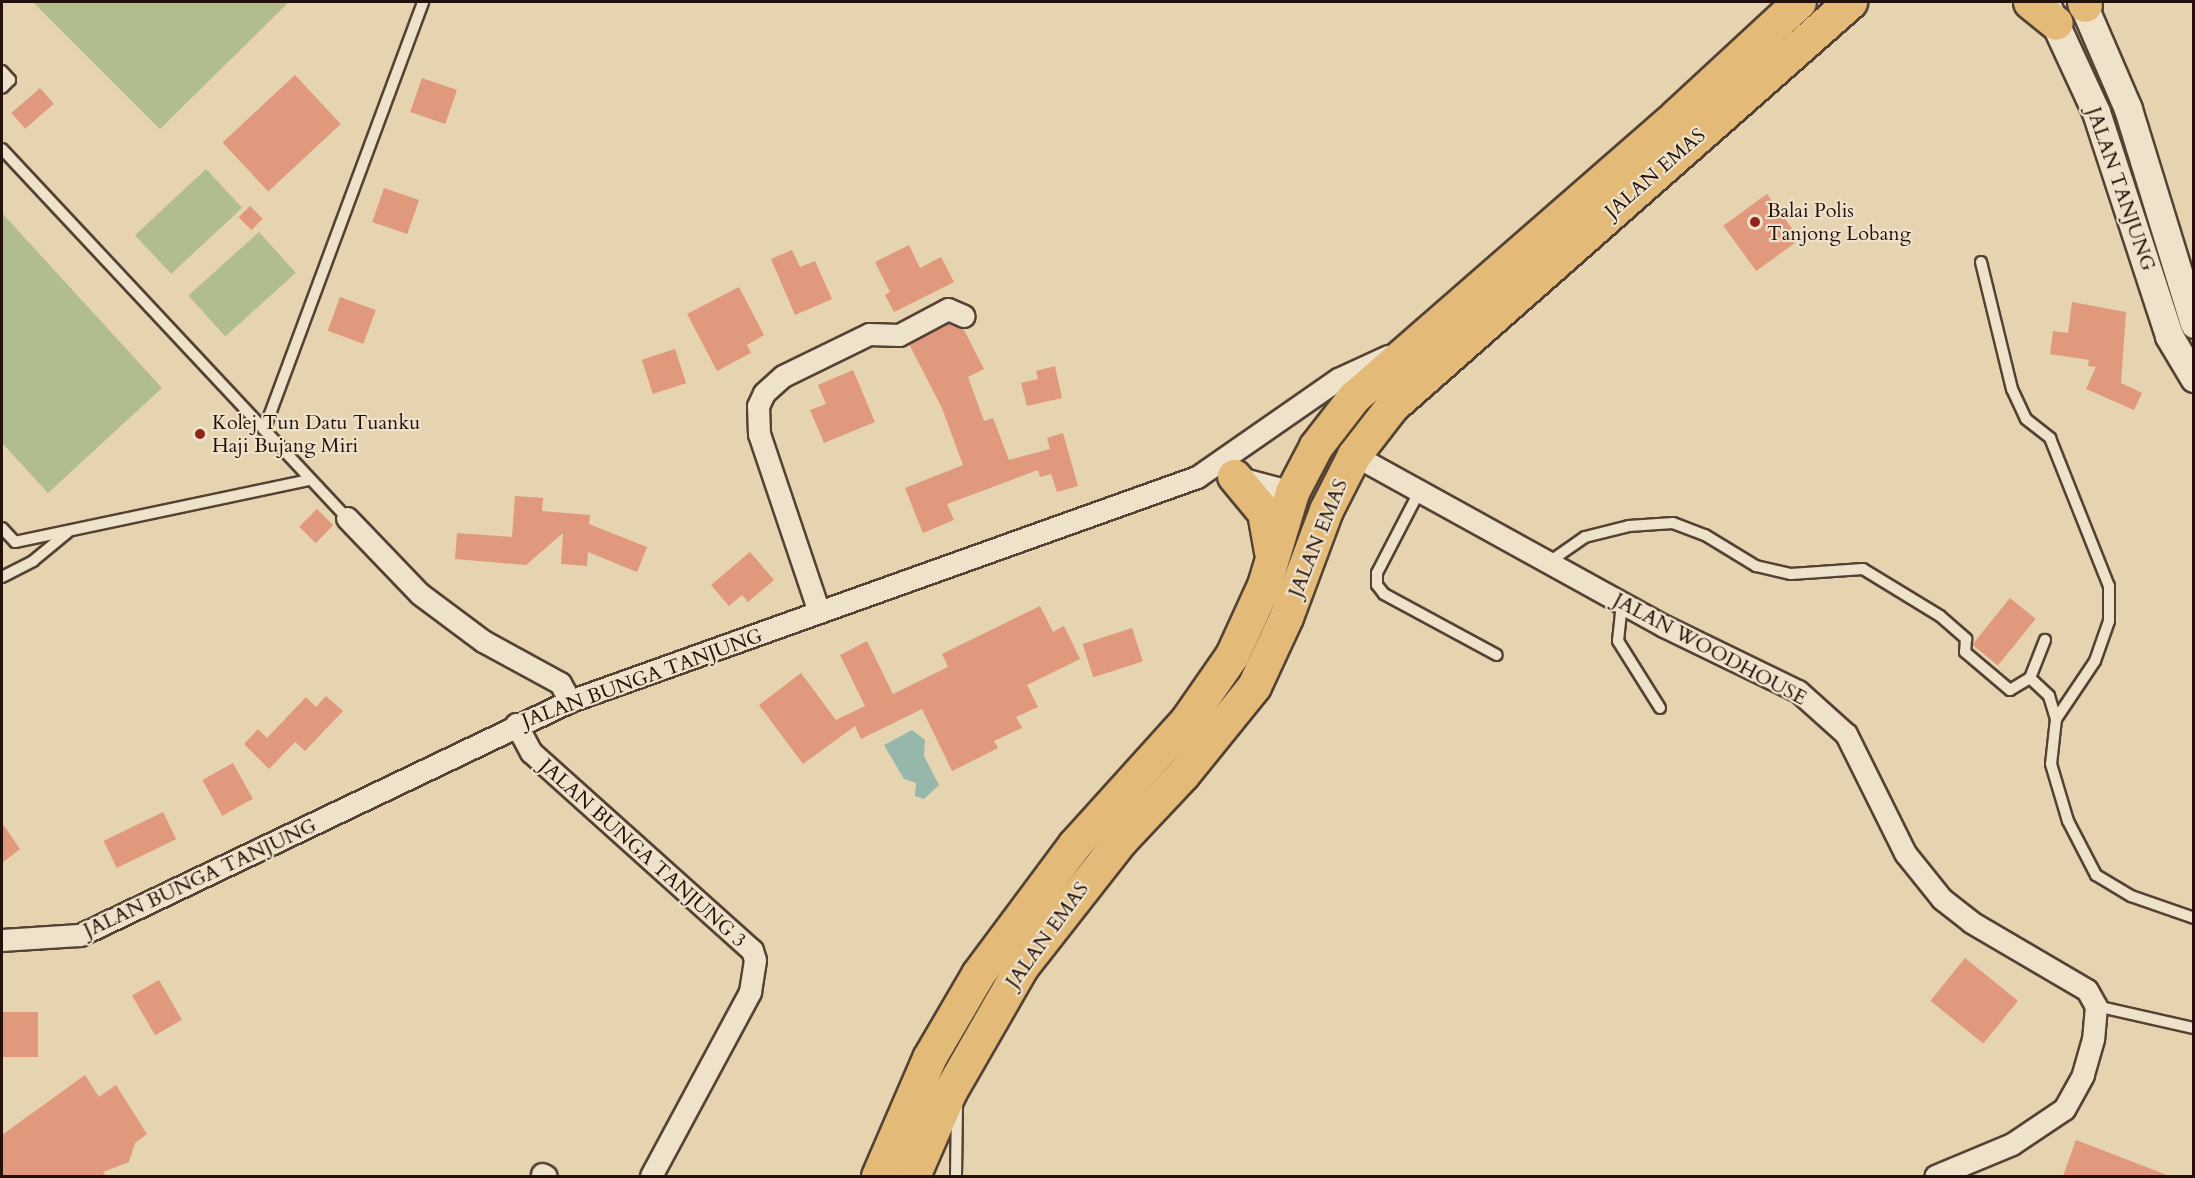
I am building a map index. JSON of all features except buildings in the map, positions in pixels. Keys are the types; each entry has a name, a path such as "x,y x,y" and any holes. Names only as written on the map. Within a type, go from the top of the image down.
{"main road":[{"name":"JALAN EMAS","path":"879,1176 930,1058 978,974 1075,844 1211,688 1251,619 1292,492 1316,446 1354,397 1406,347 1677,115 1798,2"},
{"name":"JALAN EMAS","path":"913,1176 961,1072 990,1017 1053,923 1254,686 1286,617 1326,510 1354,455 1392,406 1442,358 1850,2"},
{"path":"2030,2 2050,12"},
{"path":"1292,492 1305,495 1324,488 1354,455"},
{"path":"1234,476 1264,512 1271,552"}],"street":[{"name":"JALAN TANJUNG","path":"2084,3 2132,120 2193,324"},
{"name":"JALAN TANJUNG","path":"2050,12 2128,201 2169,336 2193,378"},
{"path":"819,612 759,434 758,406 764,393 783,376 869,334 899,335 948,309 964,316"},
{"path":"1197,477 1338,380 1406,347"},
{"name":"JALAN WOODHOUSE","path":"1354,455 1622,603 1798,691 1822,709 1846,734 1905,853 1922,878 1971,922 2087,990 2096,1006"},
{"path":"1197,477 1234,476 1292,492"},
{"name":"JALAN BUNGA TANJUNG","path":"2,940 80,935 122,919 516,724 570,701 1197,477"},
{"path":"346,518 420,594 483,641 560,683 570,701"},
{"name":"JALAN BUNGA TANJUNG 3","path":"516,724 531,752 752,950 755,960 750,992 651,1176"},
{"path":"1935,1176 2012,1144 2064,1109 2083,1075 2096,1006"}],"lane":[{"path":"264,430 423,2"},
{"path":"2,71 10,80 2,88"},
{"path":"2,149 6,160 346,518"},
{"path":"1981,262 2012,389 2026,419 2050,438 2109,586 2109,621 2095,661 2056,719"},
{"path":"2,528 15,542 310,480"},
{"path":"1419,492 1377,573 1377,585 1384,594 1497,655"},
{"path":"1549,562 1585,537 1629,526 1673,523 1705,535 1756,566 1791,574 1863,569 1940,616 1965,639 1965,652 2010,690 2030,678 2045,640"},
{"path":"2,577 33,561 69,531"},
{"path":"1622,603 1618,641 1660,708"},
{"path":"2030,678 2049,696 2056,719 2051,764 2068,821 2096,875 2131,896 2193,918"},
{"path":"2096,1006 2193,1029"},
{"path":"956,1176 961,1072"}],"green space":[{"path":"33,2 289,2 160,129"},
{"path":"206,169 242,208 171,274 135,235"},
{"path":"2,213 162,388 48,493 2,443"},
{"path":"259,232 296,273 225,336 188,296"}],"shaded area":[{"path":"912,730 925,740 924,756 939,785 924,799 915,796 916,783 904,779 884,745"}],"place":[{"name":"Balai Polis Tanjong Lobang","path":"1755,222"},
{"name":"Kolej Tun Datu Tuanku Haji Bujang Miri","path":"200,434"}]}
